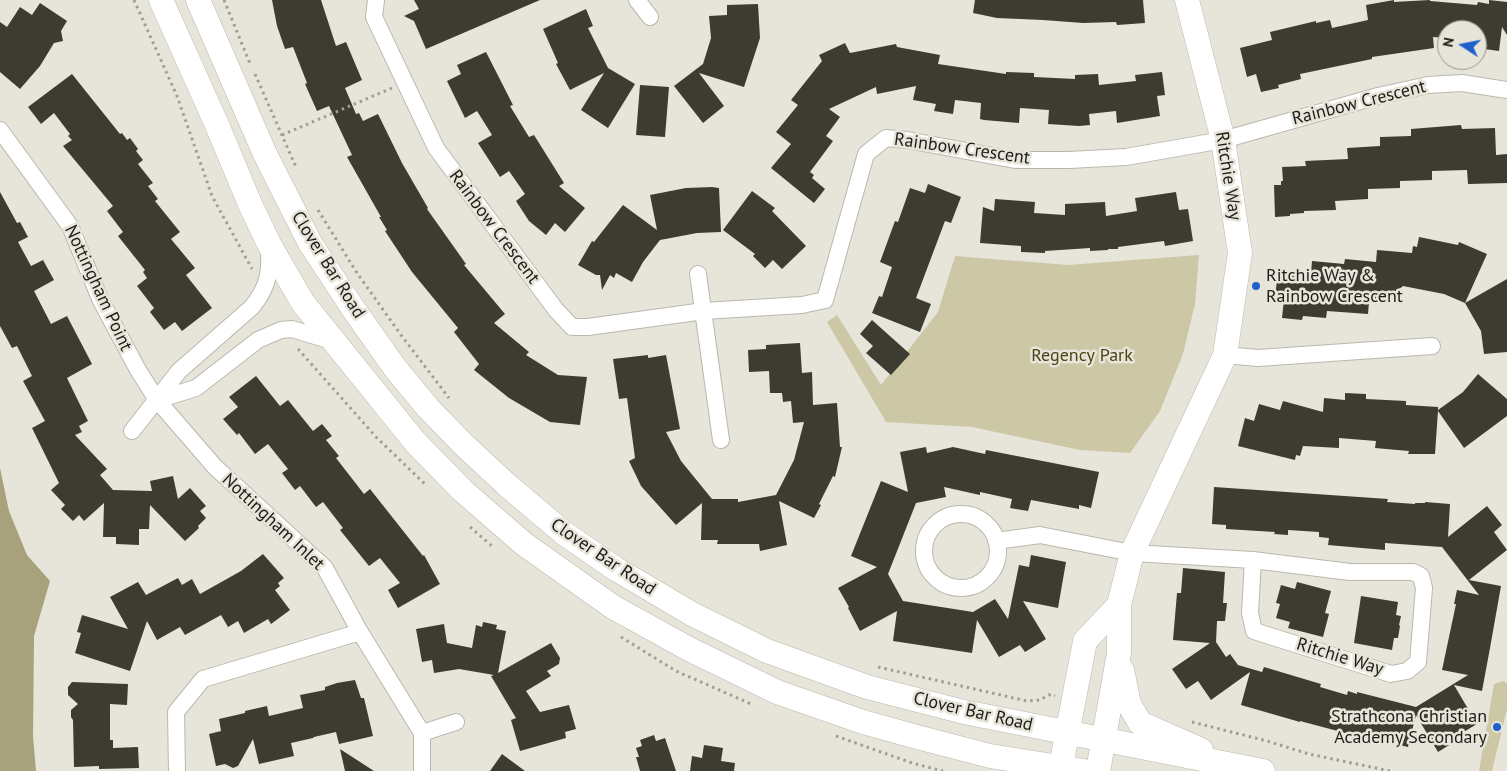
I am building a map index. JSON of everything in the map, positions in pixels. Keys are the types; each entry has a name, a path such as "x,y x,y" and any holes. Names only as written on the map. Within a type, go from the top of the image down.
{"main road":[{"name":"Clover Bar Road","path":"161,0 250,204 269,244 303,302 416,443 463,490 524,544 613,607 689,649 777,692 863,722 990,756 1060,769 1084,771"},
{"name":"Clover Bar Road","path":"198,0 265,154 320,259 395,368 428,408 464,445 515,492 565,534 616,569 692,614 767,651 867,687 964,712 1263,771"},
{"name":"Ritchie Way","path":"1098,771 1119,653 1119,605 1132,553 1225,355 1240,253 1223,140 1187,0"},
{"name":"Ritchie Way","path":"1060,769 1086,641 1119,605"},
{"path":"1119,653 1129,704 1140,723 1234,766"},
{"path":"917,737 1008,771"}],"street":[{"name":"Rainbow Crescent","path":"376,0 374,17 436,148 556,310 572,327 588,327 704,311 802,305 825,300 866,154 886,138 907,140 1015,160 1126,157 1223,140 1378,96 1428,85 1462,83 1507,90"},
{"path":"637,0 650,17"},
{"name":"Nottingham Point","path":"0,130 70,226 102,301 138,370 157,400"},
{"path":"132,431 179,370 252,307 258,299 270,272 269,244"},
{"path":"698,274 721,440"},
{"path":"157,400 196,388 258,340 281,330 292,329 335,342"},
{"path":"1225,355 1258,358 1432,346"},
{"name":"Nottingham Inlet","path":"157,400 215,467 324,568 360,632 422,733"},
{"path":"961,514 978,519 991,530 996,541 998,554 995,566 988,576 978,584 966,588 953,588 942,583 932,574 926,564 925,546 930,530 949,516 961,514"},
{"name":"Ritchie Way","path":"996,541 1040,535 1132,553 1253,560 1350,572 1413,572 1421,576 1424,588 1418,662 1407,671 1392,674 1254,631 1250,613 1253,560"},
{"path":"177,771 176,712 203,679 360,632"},
{"path":"422,771 422,733 456,722"}],"path":[{"path":"134,0 178,96 212,196 253,272"},
{"path":"224,0 298,171"},
{"path":"282,135 398,85 405,80"},
{"path":"316,207 363,281 401,335 454,404"},
{"path":"878,667 1028,701 1040,700 1051,694 1060,699"},
{"path":"1183,720 1231,731 1309,754 1390,771"}],"green space":[{"name":"Regency Park","path":"1199,255 1195,304 1183,354 1160,411 1130,453 1080,450 972,427 886,422 827,322 837,315 881,385 938,312 955,256 1068,265"},
{"path":"1503,681 1507,683 1507,709 1492,771 1479,771 1494,684"}],"shaded area":[{"path":"0,468 9,511 27,555 50,581 34,636 33,736 36,771 0,771"}],"building":[{"path":"272,0 321,0 336,46 346,42 362,80 345,88 356,114 359,113 363,121 378,114 427,209 466,264 464,265 505,314 494,323 529,352 526,355 558,375 587,377 580,425 550,422 509,398 474,370 479,364 454,332 458,328 412,272 385,231 387,230 379,217 381,217 347,157 352,155 329,106 317,111 305,84 307,83 293,47 285,49 277,26"},
{"path":"414,0 540,0 426,49 414,21 404,16 419,9"},
{"path":"975,0 1143,0 1145,23 1117,25 1116,22 1083,23 997,18 973,13"},
{"path":"1394,0 1394,2 1430,0 1477,5 1478,2 1489,4 1489,0 1507,2 1507,35 1502,27 1499,51 1487,49 1487,20 1437,20 1437,37 1433,37 1434,48 1372,57 1372,59 1300,74 1301,79 1278,85 1279,88 1261,92 1256,74 1247,77 1240,48 1272,40 1270,32 1316,21 1316,23 1330,20 1332,28 1368,20 1366,5"},
{"path":"40,3 67,21 61,31 63,41 54,43 40,66 20,89 0,72 0,22 7,27 20,7 32,15"},
{"path":"758,4 760,38 744,87 699,73 724,106 703,123 674,86 703,64 711,38 709,16 727,15 727,5"},
{"path":"586,9 593,26 588,28 608,68 635,84 608,128 581,110 604,73 570,90 556,64 558,63 543,29"},
{"path":"845,43 850,53 896,44 897,47 940,55 938,64 1006,74 1006,72 1034,73 1034,77 1075,79 1075,75 1098,74 1099,85 1136,81 1135,75 1162,72 1165,95 1157,96 1160,116 1117,123 1116,111 1089,114 1090,125 1079,126 1048,124 1049,110 1020,108 1019,123 984,120 980,119 981,103 955,100 953,114 934,111 936,104 913,100 916,86 877,94 876,87 829,109 840,117 826,136 833,141 810,172 814,175 812,178 825,189 814,203 771,168 791,144 776,132 798,105 791,100 822,61 819,55"},
{"path":"486,52 513,105 510,106 529,137 534,135 564,183 559,186 585,208 565,232 555,223 546,235 529,221 516,201 525,194 509,171 500,177 478,143 492,135 477,111 465,118 447,81 461,74 457,65"},
{"path":"72,74 120,134 122,133 127,140 130,138 138,149 136,151 143,160 138,164 153,183 148,186 158,199 155,201 180,232 171,239 195,268 186,275 212,308 182,331 175,322 164,330 150,312 154,308 137,286 147,278 143,272 145,270 118,236 123,232 107,211 113,206 63,146 72,140 68,136 70,134 54,113 41,124 28,107"},
{"path":"640,85 669,87 665,137 636,135"},
{"path":"1461,125 1462,129 1495,128 1496,155 1507,154 1507,183 1468,184 1467,170 1432,171 1432,180 1400,181 1400,188 1368,189 1368,199 1335,201 1336,210 1304,211 1304,213 1290,214 1290,216 1275,217 1274,185 1281,185 1281,181 1283,181 1282,167 1306,166 1305,161 1348,159 1347,148 1380,146 1380,137 1411,136 1411,129"},
{"path":"928,184 961,197 951,223 945,221 916,298 931,304 920,332 872,313 879,296 882,297 892,267 880,262 895,221 898,222 910,188 925,193"},
{"path":"686,188 719,188 721,232 697,233 660,240 643,262 632,282 616,273 614,278 610,275 602,290 600,275 596,275 578,265 592,241 594,242 623,205 657,230 650,195"},
{"path":"752,191 775,208 772,211 806,246 782,269 773,260 765,268 753,256 755,254 723,230"},
{"path":"0,192 17,223 20,222 28,237 18,242 31,266 43,260 54,280 34,291 51,324 67,316 92,364 67,378 88,421 79,426 82,432 75,435 107,469 100,475 113,490 152,491 150,481 173,476 178,499 190,488 206,506 200,511 206,518 198,526 199,528 185,541 150,505 149,529 139,529 139,545 116,544 116,537 103,537 104,503 84,521 79,515 73,521 61,509 65,505 51,490 59,483 32,428 45,421 23,381 32,376 17,346 12,348 0,326"},
{"path":"1176,192 1179,210 1188,209 1193,241 1165,246 1164,241 1118,247 1118,249 1090,251 1090,248 1045,251 1045,253 1021,252 1021,246 980,243 983,207 994,211 995,199 1035,202 1034,213 1065,215 1065,204 1105,202 1106,216 1137,211 1135,198"},
{"path":"1419,237 1458,245 1459,242 1487,254 1465,303 1444,294 1403,286 1392,295 1391,303 1369,302 1368,314 1327,311 1326,318 1303,316 1302,320 1282,318 1284,299 1275,298 1278,270 1311,273 1312,261 1344,264 1345,259 1376,262 1377,250 1412,253 1413,246 1417,247"},
{"path":"1507,279 1507,352 1484,354 1481,331 1465,303"},
{"path":"872,320 910,354 891,375 866,353 873,346 860,334"},
{"path":"800,343 802,373 812,372 813,405 837,403 840,447 842,447 835,477 833,476 819,504 821,505 814,518 779,501 787,545 760,551 759,544 717,544 718,540 701,540 702,503 676,525 641,486 629,461 635,458 627,398 619,399 613,359 648,355 648,358 666,355 680,429 666,432 681,461 712,499 738,499 738,502 776,495 794,460 804,422 793,423 791,401 783,402 782,393 770,393 769,371 749,372 748,350 766,349 766,345"},
{"path":"1478,374 1507,399 1507,416 1464,448 1438,411 1435,454 1408,454 1409,451 1375,448 1376,441 1339,438 1339,448 1303,446 1300,456 1296,455 1295,460 1238,446 1245,418 1254,421 1259,404 1280,410 1283,401 1323,412 1324,398 1345,400 1345,393 1366,394 1366,399 1406,401 1406,405 1438,407 1438,410 1463,392"},
{"path":"256,376 280,406 288,400 313,431 322,424 332,436 326,440 339,456 336,458 364,494 370,489 424,555 440,584 398,608 388,590 400,583 380,558 369,566 340,530 343,528 323,502 316,507 300,486 295,490 282,473 288,469 268,444 255,454 239,433 237,435 223,419 238,407 229,397"},
{"path":"926,447 927,453 953,447 985,454 986,450 1099,472 1091,508 1079,505 1079,509 1031,500 1028,511 1010,508 1012,499 980,492 980,495 944,487 946,497 916,503 888,574 903,601 973,612 995,599 1008,619 1019,565 1029,567 1031,555 1066,562 1058,608 1023,601 1046,639 1025,652 1020,645 999,657 977,620 972,653 893,641 897,611 860,631 838,588 877,567 851,556 881,481 908,492 900,452"},
{"path":"1214,487 1388,499 1387,502 1450,504 1448,537 1487,506 1502,525 1494,532 1507,550 1469,580 1501,586 1490,648 1482,691 1454,685 1477,724 1457,736 1459,739 1438,752 1416,715 1408,747 1300,722 1241,705 1250,672 1211,700 1198,681 1186,689 1172,669 1210,643 1173,640 1177,593 1181,593 1183,568 1225,572 1223,603 1227,603 1225,621 1217,621 1216,642 1226,657 1230,654 1238,665 1262,672 1264,667 1321,684 1320,687 1347,695 1348,691 1357,694 1357,692 1416,707 1468,675 1442,670 1456,604 1454,604 1457,590 1479,595 1442,547 1385,543 1385,550 1328,545 1329,538 1319,537 1319,532 1288,530 1288,535 1274,534 1275,532 1226,529 1226,525 1212,524"},
{"path":"263,554 284,578 278,583 280,586 275,590 290,610 271,624 268,619 244,633 238,621 228,627 221,615 185,635 180,627 157,640 147,621 130,671 75,653 81,633 77,632 82,615 128,629 110,597 138,582 146,595 178,578 182,585 192,579 200,594 241,571"},
{"path":"1297,582 1331,591 1325,613 1329,614 1323,637 1288,628 1290,622 1276,618 1280,604 1276,603 1281,585 1295,589"},
{"path":"1361,596 1398,602 1396,615 1401,616 1400,626 1398,638 1394,638 1392,650 1354,643"},
{"path":"483,622 497,625 496,629 506,631 498,673 551,643 560,658 559,664 547,671 551,676 526,691 540,712 569,705 576,729 565,732 566,738 520,751 511,720 516,718 491,676 494,675 459,669 434,673 432,660 422,662 416,629 444,624 447,643 472,648 476,625 482,627"},
{"path":"355,680 361,698 364,698 373,736 339,744 336,732 314,737 291,743 294,756 259,764 253,739 238,766 233,768 225,764 216,766 209,734 221,731 219,719 267,706 269,716 303,708 300,695 325,690 325,687 337,683"},
{"path":"72,682 128,684 127,705 110,704 110,740 113,740 113,748 138,747 139,768 99,769 99,766 74,767 71,710 78,704 68,695 68,687"},
{"path":"654,735 656,741 665,738 676,771 640,771 636,757 639,757 636,748 642,746 640,740"},
{"path":"704,745 723,748 721,761 735,763 734,771 690,771 692,756 702,758"},
{"path":"340,749 374,771 345,771"},
{"path":"502,754 525,771 490,771"}],"place":[{"name":"Ritchie Way & Rainbow Crescent","path":"1256,286"},
{"name":"Strathcona Christian Academy Secondary","path":"1497,727"}]}
